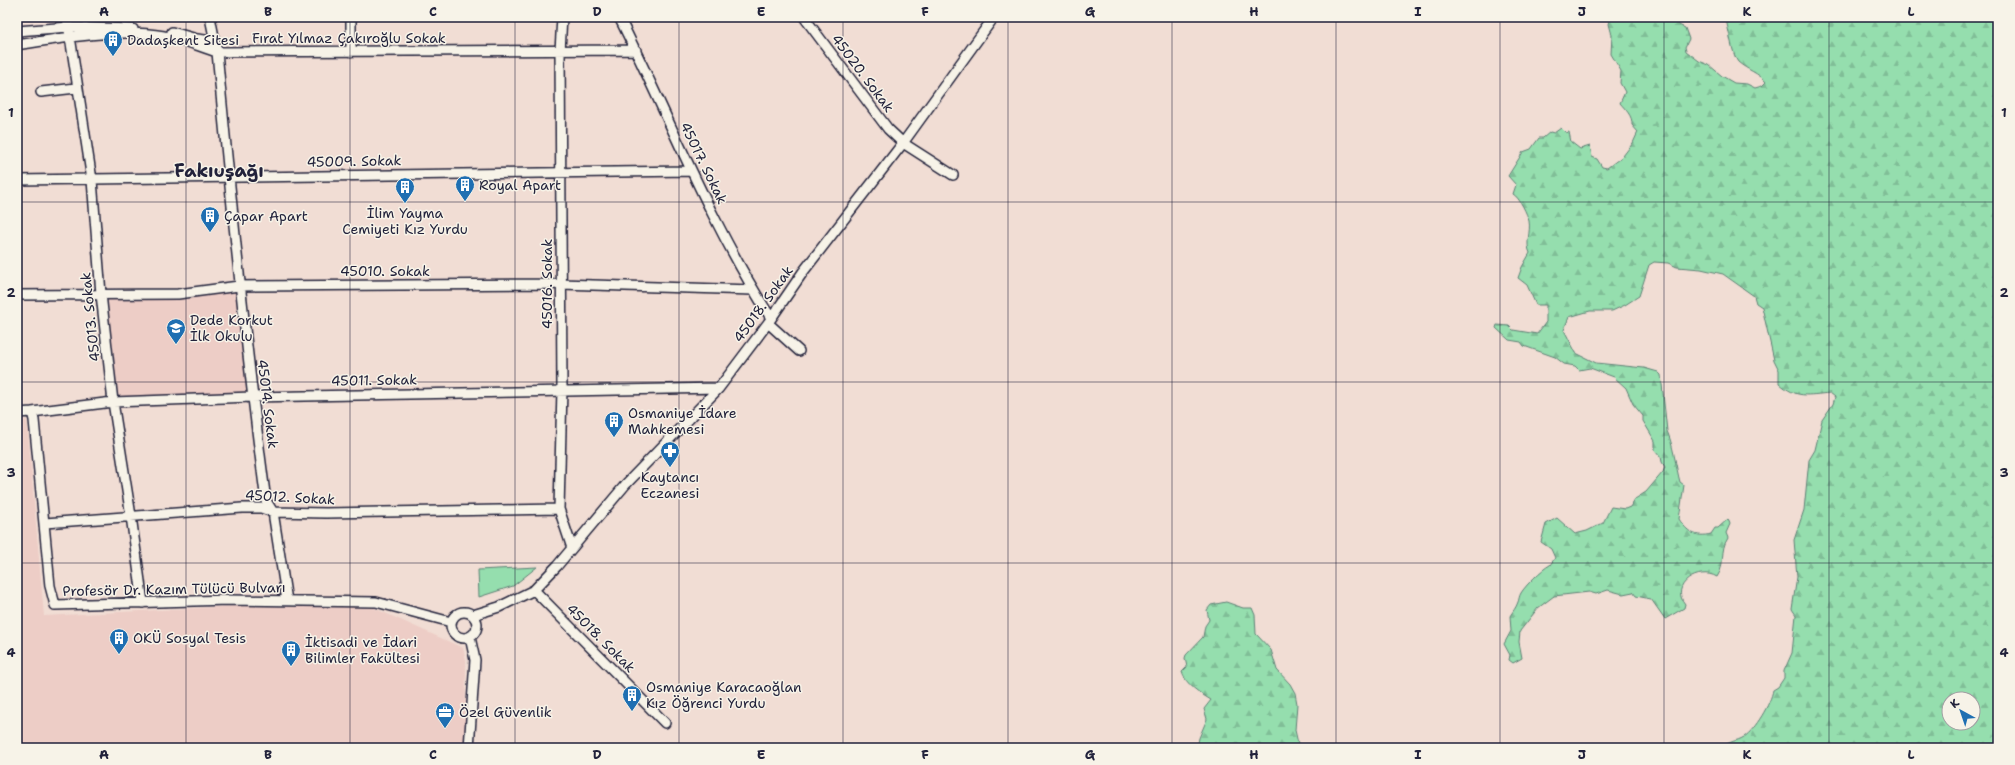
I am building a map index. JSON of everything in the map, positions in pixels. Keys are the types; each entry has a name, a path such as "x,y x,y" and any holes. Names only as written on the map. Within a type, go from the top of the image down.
{"street":[{"name":"45013. Sokak","path":"67,17 71,37 76,88 92,180 101,294 113,402 143,603"},
{"name":"45014. Sokak","path":"210,17 213,41 217,52 239,286 252,397 266,500 273,512 287,601"},
{"path":"351,17 351,52"},
{"name":"45016. Sokak","path":"562,17 560,51 562,389 559,510 572,548"},
{"name":"45017. Sokak","path":"619,17 636,50 691,171 753,290 770,320 800,351"},
{"name":"45020. Sokak","path":"804,17 888,129 904,143 952,175"},
{"name":"45018. Sokak","path":"473,615 499,607 534,590 626,484 719,388 770,320 803,272 904,143 994,17"},
{"path":"17,30 69,27 123,28 175,32 197,39 213,41"},
{"name":"Fırat Yılmaz Çakıroğlu Sokak","path":"17,45 71,37 124,34 164,36 217,52 636,50"},
{"path":"41,92 76,88"},
{"name":"45009. Sokak","path":"17,180 691,171"},
{"name":"45010. Sokak","path":"17,295 178,294 239,286 561,284 753,290"},
{"name":"45011. Sokak","path":"32,412 113,402 252,397 562,389 719,388"},
{"path":"17,413 32,412"},
{"name":"Profesör Dr. Kazım Tülücü Bulvarı","path":"32,412 45,523 50,586 55,605 228,600 376,602 451,622"},
{"name":"45012. Sokak","path":"45,523 242,508 261,508 273,512 392,513 559,510"},
{"name":"45018. Sokak","path":"534,590 665,723"},
{"path":"465,612 473,615 476,619 478,627 474,635 461,638 454,634 451,622 456,614 465,612"},
{"path":"469,748 475,660 470,637"}],"shaded area":[{"name":"Dede Korkut İlk Okulu","path":"239,286 252,397 113,402 101,294 178,294"},
{"path":"17,420 27,420 44,616 237,606 374,608 463,648 466,660 465,748 17,748"}],"green space":[{"path":"1611,17 1673,17 1679,25 1685,28 1689,39 1685,47 1686,51 1734,83 1747,84 1755,88 1762,86 1766,82 1736,59 1725,17 1998,17 1998,748 1722,748 1741,739 1753,729 1766,709 1773,690 1778,687 1784,678 1784,671 1792,653 1796,615 1792,609 1797,577 1794,540 1804,510 1809,460 1815,450 1822,420 1833,404 1835,397 1830,393 1809,395 1797,394 1791,392 1779,383 1779,370 1774,360 1762,307 1756,303 1754,296 1723,274 1701,269 1677,267 1668,263 1654,262 1649,265 1639,296 1612,311 1590,311 1569,317 1564,330 1576,353 1596,363 1644,368 1658,372 1661,375 1667,431 1673,449 1680,482 1684,485 1679,519 1692,533 1706,535 1711,534 1715,528 1718,528 1728,519 1730,524 1726,533 1728,538 1725,543 1720,572 1717,577 1710,574 1702,574 1688,579 1683,584 1681,590 1681,597 1685,604 1684,608 1665,619 1651,599 1636,596 1633,592 1623,594 1608,590 1596,594 1589,592 1554,596 1538,608 1520,631 1519,642 1522,658 1513,663 1509,660 1510,655 1504,644 1511,631 1510,616 1523,590 1538,574 1550,565 1555,558 1551,549 1541,542 1546,524 1557,518 1575,534 1587,531 1603,523 1611,507 1625,509 1630,507 1635,499 1646,492 1663,472 1665,467 1661,457 1655,450 1655,441 1643,421 1643,416 1633,404 1626,388 1614,377 1590,368 1579,370 1575,366 1564,364 1555,357 1524,346 1521,342 1509,340 1496,328 1497,325 1509,326 1513,330 1537,334 1546,322 1546,305 1536,305 1527,285 1518,278 1530,253 1528,245 1529,221 1523,206 1513,194 1516,185 1508,176 1523,152 1531,149 1539,138 1543,138 1550,132 1554,133 1561,128 1566,133 1569,132 1571,142 1580,149 1590,146 1592,157 1597,159 1602,167 1607,168 1623,156 1633,143 1638,132 1632,125 1628,113 1620,103 1625,92 1620,83 1621,71 1611,54 1612,35 1609,24"},
{"path":"537,567 513,586 479,597 478,570"},
{"path":"1226,602 1243,608 1252,608 1255,615 1256,634 1271,650 1277,670 1290,684 1295,693 1297,704 1295,730 1299,748 1197,748 1199,738 1207,719 1204,709 1211,700 1190,685 1186,681 1182,672 1187,667 1185,658 1186,655 1203,637 1205,626 1209,620 1207,610 1211,605"}],"place":[{"name":"Dadaşkent Sitesi","path":"113,57"},
{"name":"Royal Apart","path":"465,202"},
{"name":"İlim Yayma Cemiyeti Kız Yurdu","path":"405,204"},
{"name":"Çapar Apart","path":"210,233"},
{"name":"Dede Korkut İlk Okulu","path":"176,345"},
{"name":"Osmaniye İdare Mahkemesi","path":"614,438"},
{"name":"Kaytancı Eczanesi","path":"670,468"},
{"name":"OKÜ Sosyal Tesis","path":"119,655"},
{"name":"İktisadi ve İdari Bilimler Fakültesi","path":"291,667"},
{"name":"Osmaniye Karacaoğlan Kız Öğrenci Yurdu","path":"632,712"},
{"name":"Özel Güvenlik","path":"445,729"}],"district":[{"name":"Fakıuşağı","path":"219,171"}]}
